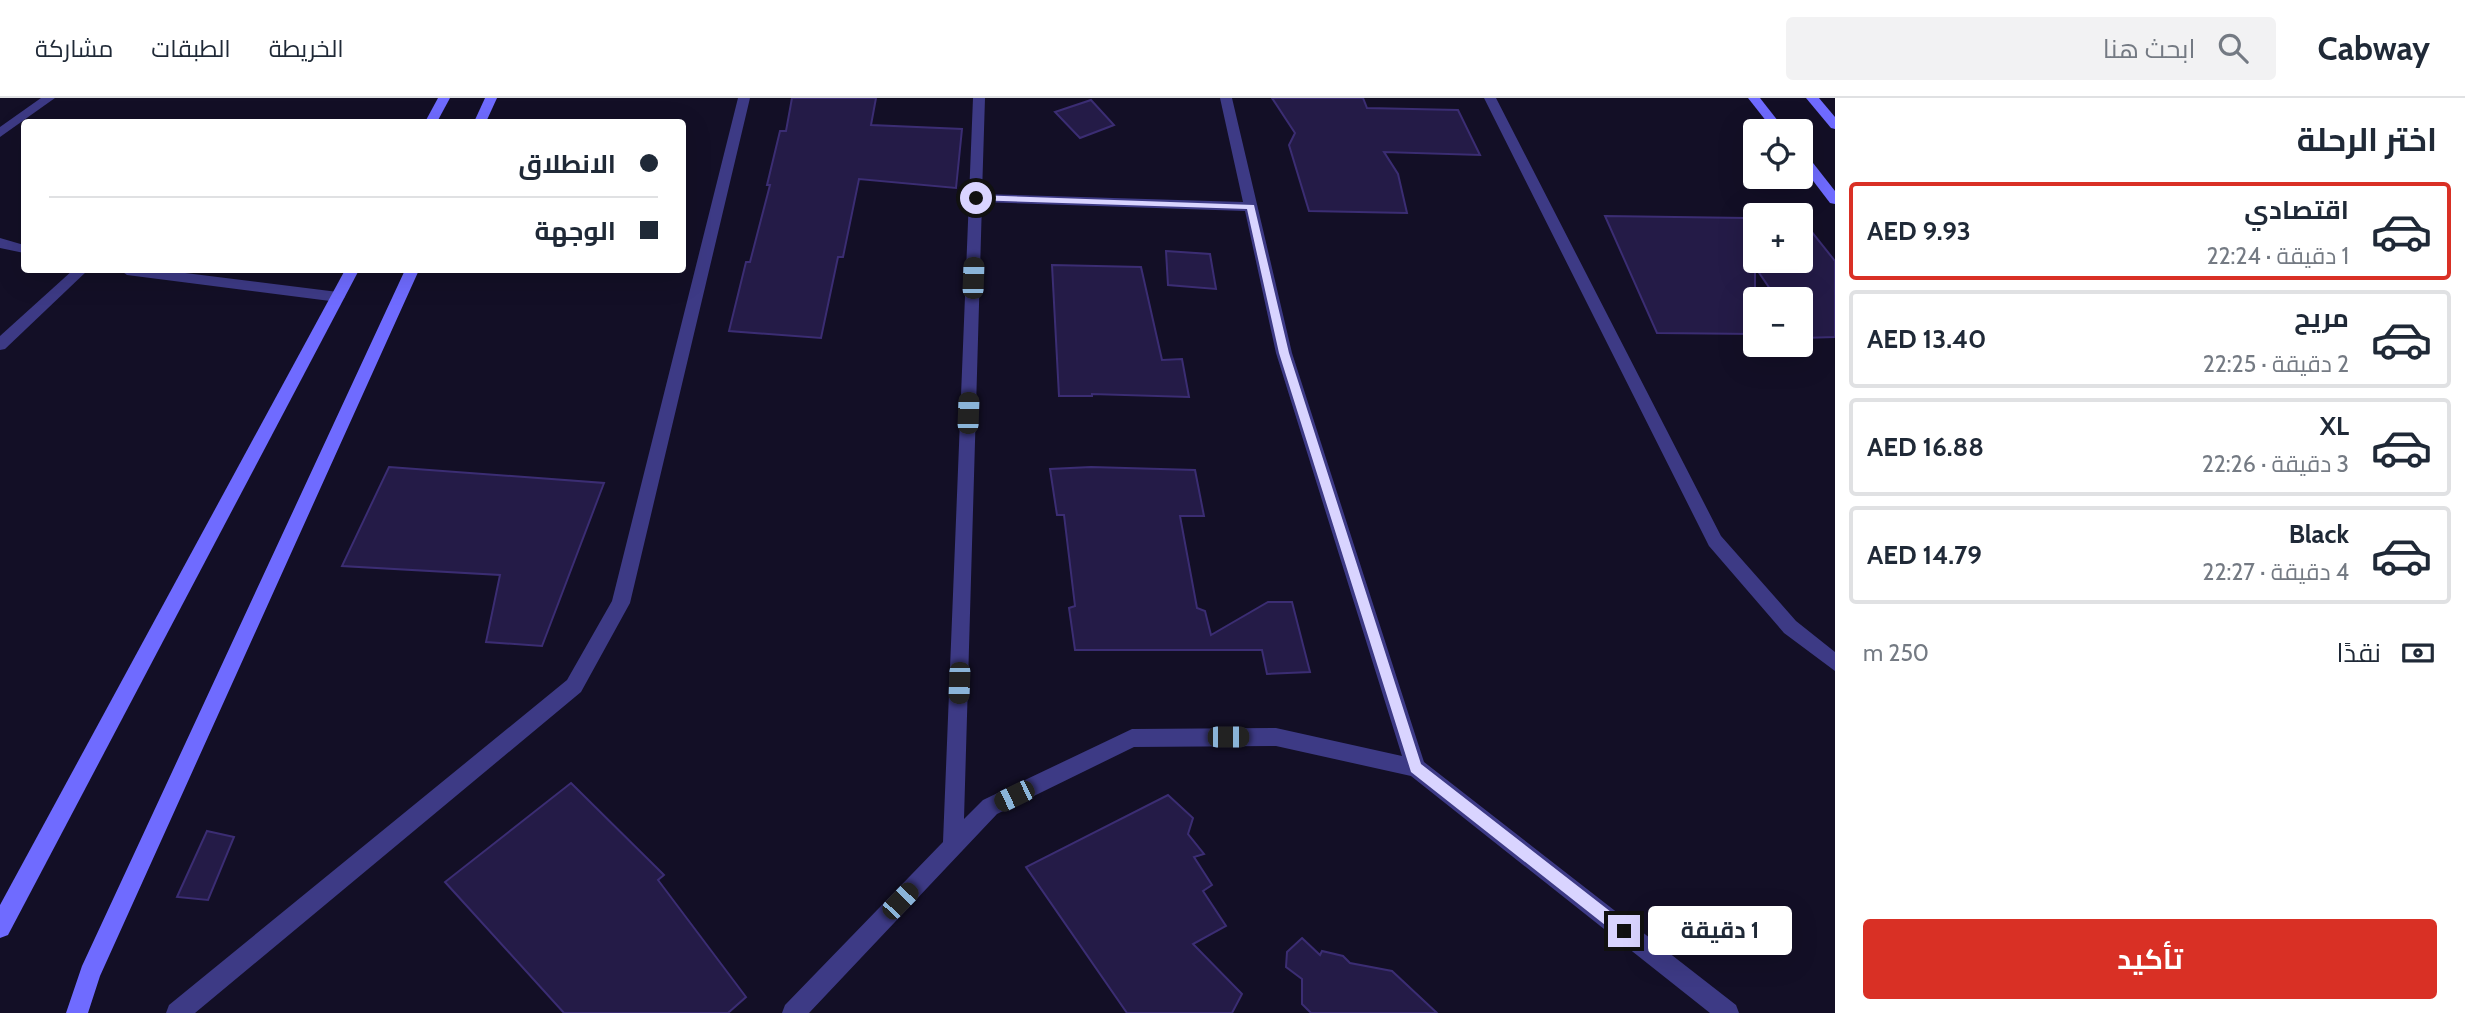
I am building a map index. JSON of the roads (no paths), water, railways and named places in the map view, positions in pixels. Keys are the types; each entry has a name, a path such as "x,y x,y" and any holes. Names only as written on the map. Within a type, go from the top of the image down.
{"street":[{"path":"0,133 49,98"},
{"path":"433,119 444,98"},
{"path":"481,119 491,98"},
{"path":"177,1013 574,687 621,603 744,98"},
{"path":"953,845 979,98"},
{"path":"1226,98 1284,353 1416,768"},
{"path":"1490,98 1715,541 1790,627 1835,663"},
{"path":"1754,98 1771,119"},
{"path":"1812,98 1835,125"},
{"path":"1813,172 1835,200"},
{"path":"976,198 1251,206"},
{"path":"0,243 21,248"},
{"path":"0,345 77,273"},
{"path":"150,273 338,297"},
{"path":"0,927 350,273"},
{"path":"77,1013 90,974 411,273"},
{"path":"793,1013 990,807 1132,738 1276,737 1416,768 1728,1013"}]}
